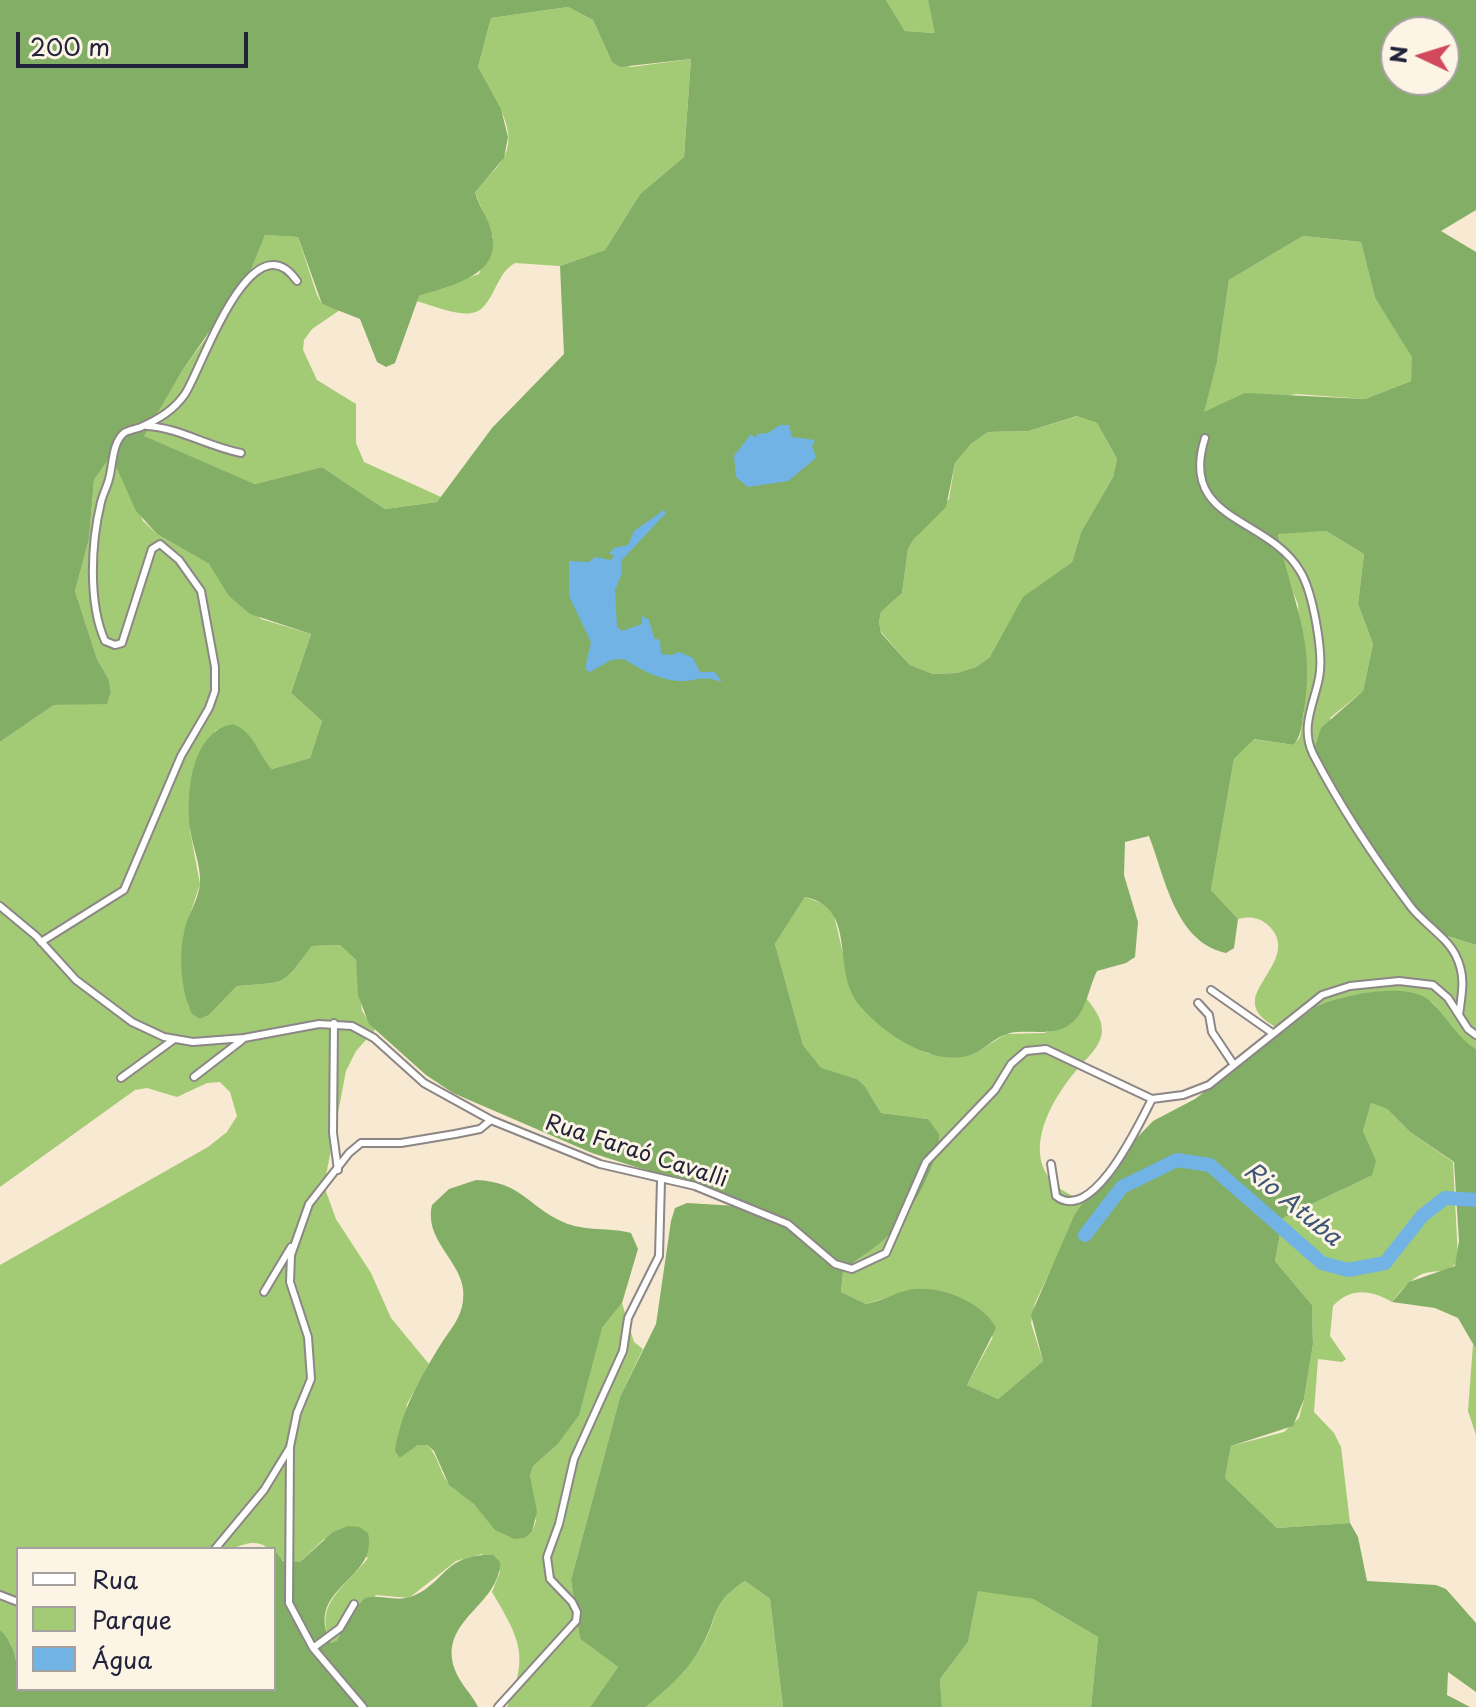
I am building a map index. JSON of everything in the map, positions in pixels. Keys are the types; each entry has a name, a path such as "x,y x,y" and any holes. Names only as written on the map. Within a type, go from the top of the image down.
{"street":[{"path":"41,942 124,890 181,756 209,708 215,691 215,667 201,591 169,549 160,544 152,549 122,643 115,645 105,641 99,628 95,592 96,528 115,447 124,433 170,411 187,391 219,320 253,277 272,265 282,267 297,281"},
{"path":"143,426 170,429 207,446 241,453"},
{"path":"1205,438 1197,461 1202,483 1212,502 1264,535 1292,558 1302,574 1313,612 1319,661 1319,677 1307,717 1312,751 1372,855 1419,917 1454,952 1464,975 1459,1015"},
{"name":"Rua Faraó Cavalli","path":"0,906 41,942 76,980 132,1022 173,1040 244,1038 334,1023 352,1026 374,1038 424,1083 491,1120 600,1164 695,1186 788,1224 835,1264 852,1269 886,1253 926,1162 995,1090 1011,1064 1026,1051 1046,1049 1152,1099"},
{"path":"1051,1164 1056,1196 1067,1201 1080,1198 1117,1164 1152,1099 1183,1095 1209,1085 1271,1032 1322,995 1378,982 1414,980 1433,985 1448,998 1476,1035"},
{"path":"1211,990 1271,1032"},
{"path":"1198,1003 1209,1015 1212,1032 1234,1065"},
{"path":"334,1023 333,1133 338,1170"},
{"path":"194,1077 244,1038"},
{"path":"121,1078 173,1040"},
{"path":"363,1707 313,1648 289,1603 290,1447 297,1413 311,1379 308,1337 290,1282 291,1255 309,1204 349,1153 361,1143 401,1143 455,1134 480,1129 491,1120"},
{"path":"498,1707 576,1621 577,1612 572,1602 550,1579 547,1557 574,1459 623,1351 631,1310 659,1256 661,1180"},
{"path":"264,1292 297,1236"},
{"path":"217,1547 264,1490 290,1447"},
{"path":"313,1648 340,1628 354,1604"}],"green space":[{"path":"0,0 886,0 905,31 935,33 928,0 1476,0 1476,210 1441,231 1476,252 1476,945 1447,936 1420,918 1327,785 1314,750 1321,728 1363,691 1373,644 1358,604 1364,554 1326,531 1278,534 1304,640 1307,684 1301,728 1294,745 1254,739 1234,759 1211,890 1238,919 1234,948 1226,953 1209,946 1183,922 1174,906 1149,836 1125,842 1124,875 1138,922 1135,957 1126,963 1097,971 1082,1010 1067,1026 1052,1031 1010,1033 973,1054 953,1058 924,1052 909,1045 882,1027 861,1007 846,977 838,927 822,903 805,897 775,944 803,1045 821,1068 857,1079 865,1086 881,1113 928,1119 939,1134 930,1172 915,1200 891,1233 843,1272 841,1292 866,1304 908,1290 937,1290 972,1303 996,1328 967,1385 998,1399 1043,1361 1031,1315 1074,1216 1102,1174 1153,1121 1195,1099 1315,1007 1340,998 1390,991 1419,994 1429,1000 1462,1038 1476,1049 1476,1349 1458,1318 1435,1308 1392,1302 1409,1282 1455,1266 1459,1241 1454,1162 1410,1132 1387,1109 1371,1103 1363,1131 1376,1161 1372,1175 1283,1218 1275,1261 1312,1305 1313,1344 1304,1399 1293,1426 1231,1446 1225,1478 1277,1528 1350,1523 1358,1537 1367,1581 1436,1585 1446,1589 1476,1623 1476,1692 1448,1672 1447,1695 1470,1707 1091,1707 1098,1637 1033,1599 978,1591 968,1642 940,1679 942,1707 783,1707 770,1599 745,1581 719,1606 693,1660 646,1707 590,1707 618,1667 580,1639 571,1580 620,1397 656,1324 671,1221 675,1208 687,1203 737,1206 664,1176 592,1153 453,1093 426,1075 369,1024 358,995 356,960 340,945 312,946 282,980 237,986 209,1015 200,1019 192,1014 185,993 181,957 183,934 200,883 189,814 194,766 208,739 219,729 233,724 246,732 272,769 310,758 322,721 291,693 311,634 250,614 229,596 209,564 157,534 136,511 111,455 94,480 89,539 75,591 111,692 107,704 54,705 0,742","holes":["568,7 593,20 612,62 620,67 691,59 684,157 640,194 605,250 560,266 564,354 492,428 437,502 385,509 322,467 255,484 144,436 182,371 248,276 265,235 298,237 322,304 360,319 377,362 386,367 395,363 419,296 470,277 481,270 493,249 489,223 475,192 504,158 508,137 501,109 478,67 491,18","1303,236 1361,242 1375,298 1412,357 1411,381 1365,399 1245,393 1204,412 1217,362 1229,280","1077,416 1097,423 1117,459 1113,477 1081,532 1072,562 1023,597 990,657 976,667 957,673 933,674 910,665 881,633 881,612 902,593 908,549 914,539 946,507 955,463 971,444 988,432 1029,431"]},
{"path":"886,0 928,0 936,33 905,31"},
{"path":"568,7 593,20 612,62 631,67 691,59 684,157 640,194 605,250 560,266 515,263 503,275 485,305 472,313 451,312 416,301 419,296 479,274 493,237 475,192 501,162 508,146 506,122 478,67 491,18"},
{"path":"265,235 298,237 322,304 340,310 312,329 304,340 303,350 317,380 356,404 356,443 364,462 441,497 437,502 385,509 322,467 255,484 143,436 182,371 236,297"},
{"path":"1303,236 1361,242 1375,298 1413,357 1411,381 1365,399 1296,394 1203,413 1217,362 1229,280"},
{"path":"1078,416 1097,423 1117,459 1113,477 1081,532 1072,562 1036,588 990,657 976,667 957,673 933,674 910,665 881,632 881,612 902,593 908,549 914,539 949,499 955,463 971,444 988,432 1029,431"},
{"path":"111,454 143,521 157,534 209,564 261,619 311,634 291,693 322,721 310,758 272,769 233,724 215,731 190,831 200,884 183,936 188,1006 200,1019 209,1015 237,986 282,980 312,946 340,945 356,960 362,1011 375,1030 356,1051 346,1071 324,1186 336,1219 371,1273 391,1318 429,1364 407,1404 400,1458 418,1445 427,1445 452,1487 471,1501 501,1533 525,1538 532,1532 536,1521 530,1476 533,1466 557,1445 602,1328 622,1303 634,1342 643,1349 620,1397 571,1580 580,1639 618,1667 590,1707 507,1707 518,1674 518,1647 509,1622 492,1592 500,1572 482,1554 456,1561 409,1598 376,1595 337,1642 331,1643 326,1629 329,1606 334,1596 368,1558 324,1539 300,1562 288,1563 276,1555 276,1547 253,1543 238,1547 16,1547 16,1659 11,1644 0,1630 0,1265 208,1147 227,1132 237,1116 230,1092 220,1082 207,1083 177,1097 147,1088 135,1090 0,1187 0,742 54,705 107,703 111,692 75,591 89,539 94,480"},
{"path":"1326,531 1364,554 1358,604 1373,644 1363,691 1330,718 1446,936 1476,945 1476,1049 1458,1034 1434,1004 1423,997 1392,991 1340,998 1313,1008 1283,1031 1274,1026 1257,1011 1255,1000 1277,954 1276,935 1261,920 1250,917 1238,919 1211,890 1234,759 1253,739 1294,745 1300,737 1304,711 1298,604 1287,578 1278,533"},
{"path":"805,897 832,907 853,996 872,1018 929,1054 979,1051 1006,1034 1044,1033 1071,1024 1086,998 1099,1017 1102,1031 1099,1043 1062,1089 1044,1126 1040,1144 1041,1161 1048,1177 1062,1190 1084,1200 1035,1303 1031,1323 1043,1361 998,1399 967,1385 993,1337 901,1293 866,1304 841,1292 843,1272 894,1231 926,1178 932,1166 928,1119 881,1113 865,1086 857,1079 821,1069 803,1045 775,944"},
{"path":"1371,1103 1387,1109 1410,1132 1453,1162 1458,1259 1447,1269 1418,1276 1392,1302 1361,1292 1347,1296 1333,1306 1330,1336 1346,1359 1342,1362 1318,1359 1314,1412 1334,1433 1341,1447 1350,1523 1277,1528 1225,1478 1231,1446 1284,1432 1299,1418 1313,1344 1312,1305 1275,1261 1283,1218 1341,1190 1368,1144 1363,1131"},
{"path":"476,1180 504,1185 571,1225 631,1233 638,1249 622,1303 602,1328 579,1415 557,1445 533,1466 530,1476 537,1512 532,1532 525,1538 514,1539 495,1530 474,1504 449,1485 434,1451 427,1445 418,1445 400,1458 395,1451 412,1395 458,1318 463,1301 459,1276 434,1231 432,1205 449,1189"},
{"path":"1473,1344 1476,1349 1476,1435 1468,1411"},
{"path":"348,1526 359,1527 368,1533 368,1549 363,1563 333,1596 327,1609 325,1624 331,1643 337,1641 352,1612 365,1598 410,1597 422,1592 464,1559 493,1555 500,1562 490,1590 454,1638 452,1653 455,1670 478,1707 0,1707 0,1630 6,1636 16,1661 16,1691 276,1691 276,1552 283,1561 300,1562 333,1532"},
{"path":"745,1581 770,1599 783,1707 646,1707 693,1660 705,1641 719,1606"},
{"path":"978,1590 1033,1599 1098,1637 1091,1707 942,1707 940,1679 968,1642"}],"water":[{"path":"780,425 789,425 792,437 815,440 812,446 816,458 788,481 748,487 736,477 734,456 751,434 756,438 757,434 768,433"},
{"path":"664,510 666,513 621,561 622,573 615,590 617,627 622,631 642,624 642,616 649,620 654,638 660,640 661,654 679,652 693,658 700,672 715,672 722,682 664,678 624,659 611,660 590,672 585,669 591,642 569,596 569,561 589,562 595,557 611,560 615,555 609,554 614,548 628,545 634,531"}],"waterway":[{"name":"Rio Atuba","path":"1085,1235 1122,1187 1177,1160 1210,1165 1322,1263 1348,1270 1385,1263 1422,1216 1445,1198 1476,1200"}]}
